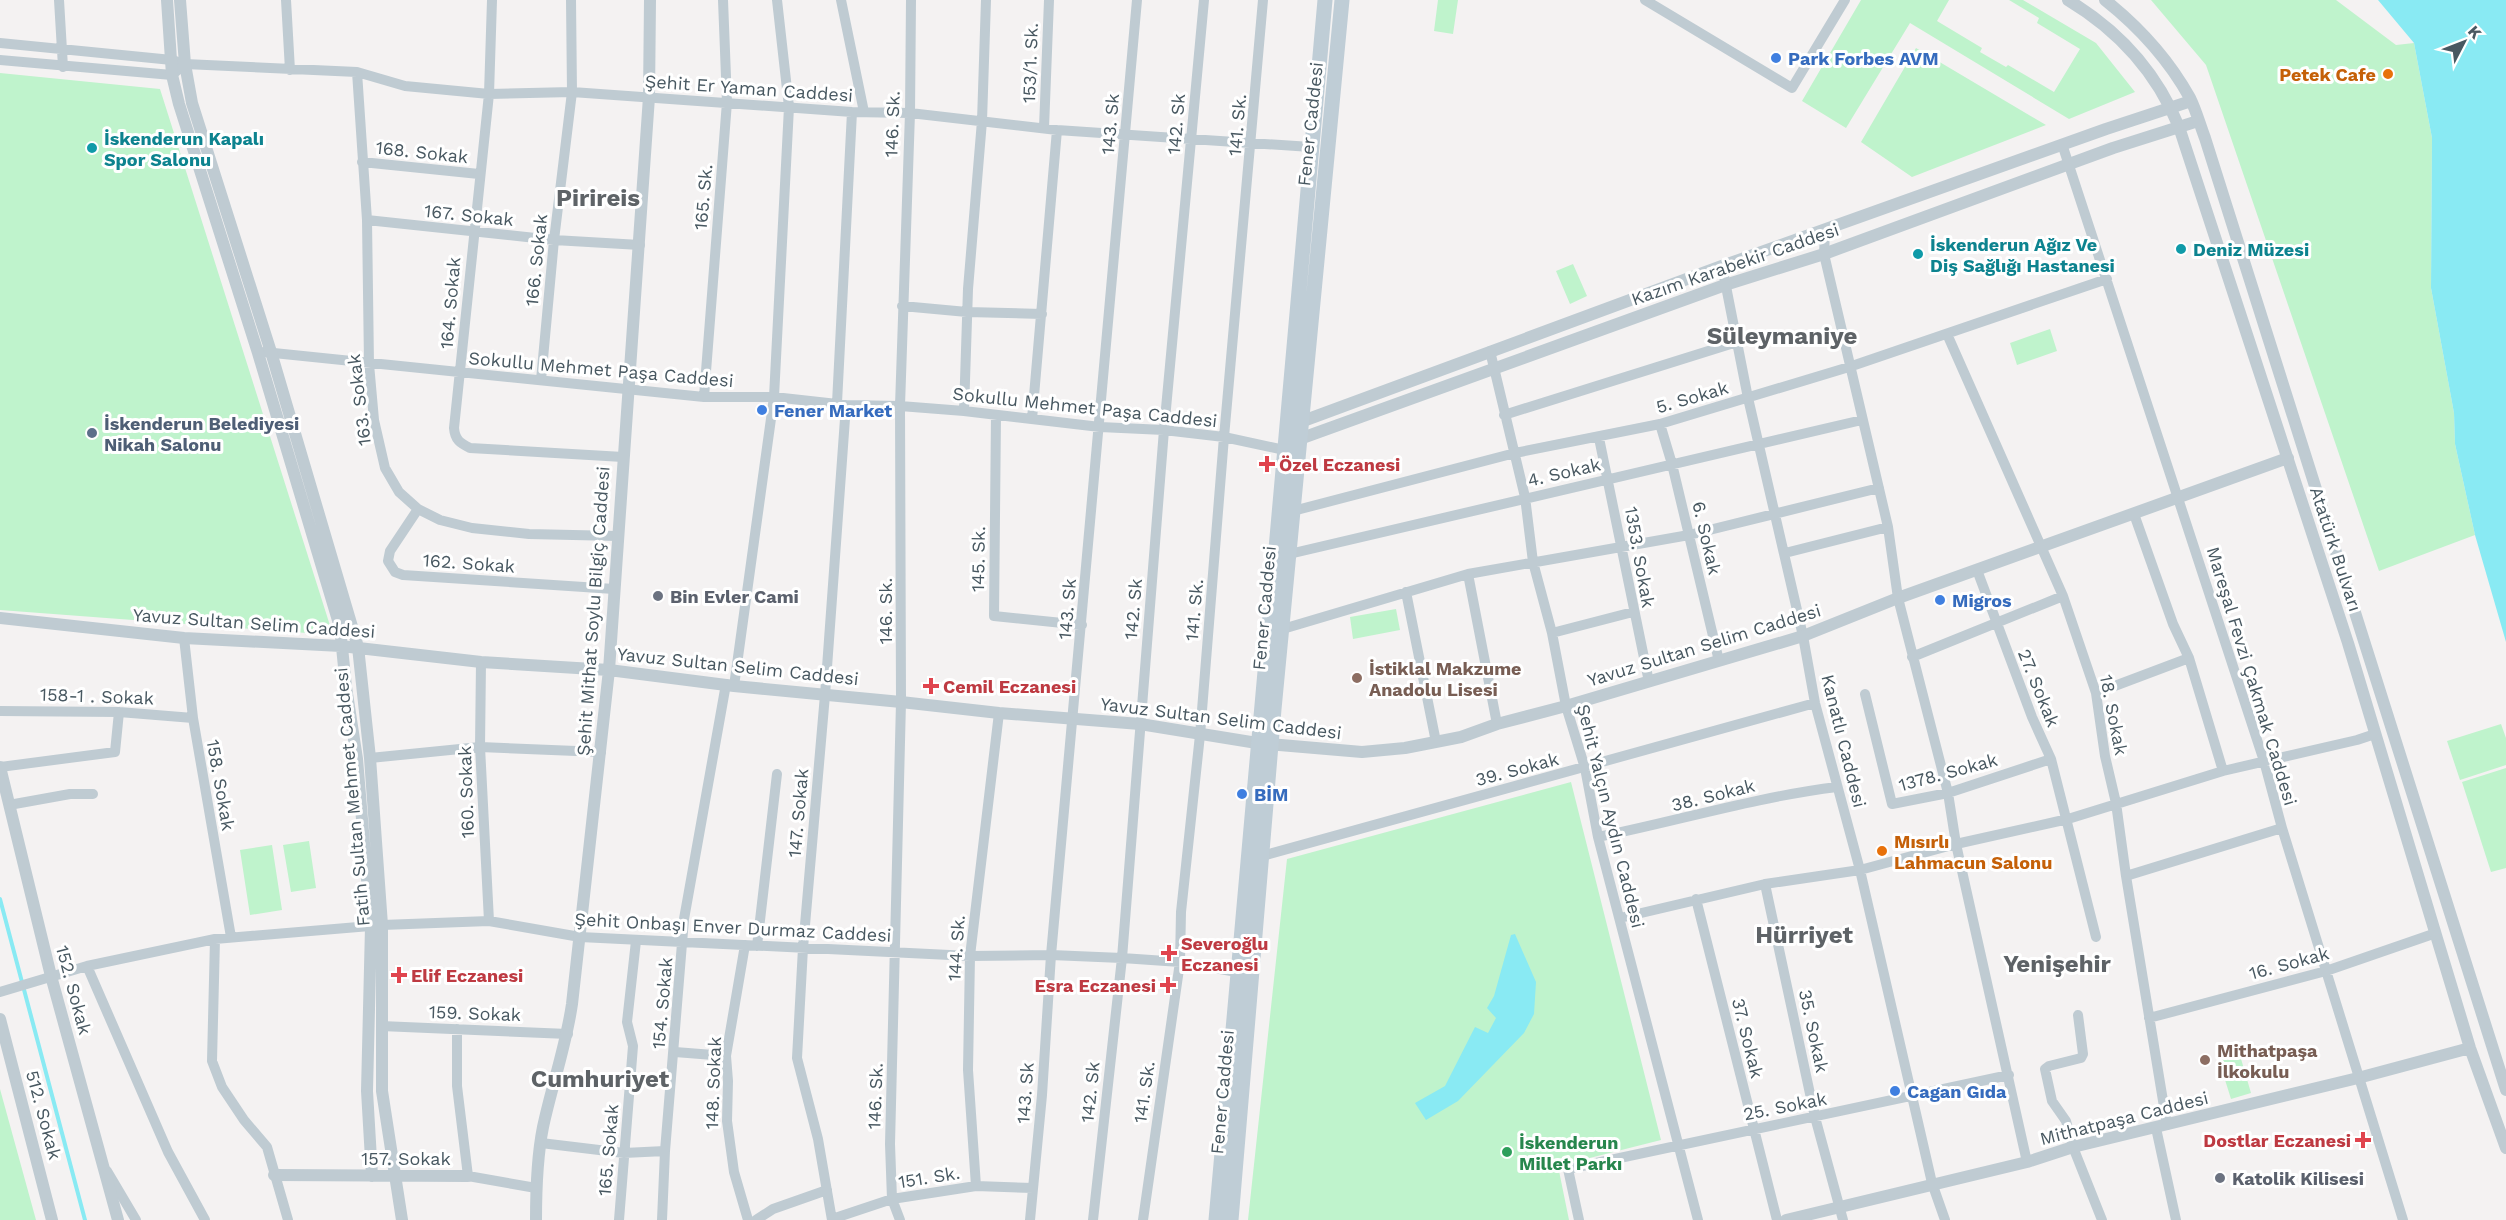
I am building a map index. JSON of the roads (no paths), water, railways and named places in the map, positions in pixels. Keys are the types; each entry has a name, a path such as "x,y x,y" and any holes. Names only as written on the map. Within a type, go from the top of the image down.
{"main road":[{"name":"Fener Caddesi","path":"1231,1220 1262,856 1267,635 1274,561 1285,513 1311,147 1325,0"},
{"name":"Fener Caddesi","path":"1291,443 1301,421 1342,0"},
{"name":"Fener Caddesi","path":"1216,1220 1238,972 1264,744 1282,629 1289,552 1285,513"}],"street":[{"path":"59,0 63,67"},
{"name":"Fatih Sultan Mehmet Caddesi","path":"167,0 172,75 178,104 258,353 338,618 376,926 368,1068 372,1176"},
{"name":"Fatih Sultan Mehmet Caddesi","path":"180,0 185,64 192,103 271,351 358,647 370,758 382,1091 402,1220"},
{"path":"286,0 290,70"},
{"name":"164. Sokak","path":"492,0 489,94 473,232 455,436 460,443 470,448 623,457"},
{"name":"166. Sokak","path":"541,380 554,240 572,92 572,0"},
{"name":"Şehit Mithat Soylu Bilgiç Caddesi","path":"536,1220 536,1188 543,1128 568,1034 609,670 649,97 650,0"},
{"name":"165. Sk.","path":"704,397 727,102 723,0"},
{"path":"777,0 789,108"},
{"path":"841,0 864,112"},
{"name":"146. Sk.","path":"900,1220 892,1199 890,1144 902,702 900,406 910,113 911,0"},
{"path":"964,411 967,312 982,122 986,0"},
{"name":"153/1. Sk.","path":"1044,128 1049,0"},
{"name":"143. Sk","path":"1030,1220 1051,955 1137,0"},
{"name":"142. Sk","path":"1093,1220 1122,958 1164,430 1204,0"},
{"name":"141. Sk.","path":"1143,1220 1180,962 1181,912 1200,735 1263,0"},
{"path":"1645,0 1792,88 1845,0"},
{"name":"Atatürk Bulvarı","path":"2068,0 2112,30 2146,69 2171,107 2179,127 2288,458 2470,1048 2506,1148"},
{"name":"Atatürk Bulvarı","path":"2105,0 2129,19 2163,58 2191,101 2310,465 2506,1090"},
{"name":"Şehit Er Yaman Caddesi","path":"0,43 172,60 185,64 357,72 405,86 489,94 572,92 852,112 910,113 1057,130 1311,147"},
{"path":"0,60 172,75 185,64"},
{"name":"163. Sokak","path":"357,72 367,220 369,364 374,420 385,468 399,492 418,509 440,520 472,528 529,534 617,536"},
{"name":"Kazım Karabekir Caddesi","path":"1301,421 1722,266 1825,231 2062,144 2191,101"},
{"name":"154. Sokak","path":"662,1220 665,1151 675,1052 684,919 730,686 774,397 789,108"},
{"name":"147. Sokak","path":"832,1219 818,1139 797,1058 803,948 825,695 841,404 852,112"},
{"name":"Kazım Karabekir Caddesi","path":"1291,443 1494,367 1725,285 1824,254 2068,164 2198,121"},
{"path":"1032,419 1057,130"},
{"name":"Mareşal Fevzi Çakmak Caddesi","path":"2062,144 2264,761 2282,828 2403,1220"},
{"name":"168. Sokak","path":"362,162 479,174"},
{"name":"167. Sokak","path":"367,220 554,240 639,245"},
{"path":"1825,231 1824,254 1888,528 1898,598 1948,793 1956,844 2027,1162"},
{"name":"Kanatlı Caddesi","path":"1722,266 1758,444 1776,512 1803,636 1815,703 1860,870 1932,1183 1945,1220"},
{"name":"5. Sokak","path":"1285,513 1515,453 1660,424 1849,367 2107,279"},
{"path":"902,306 967,312 1042,314"},
{"name":"18. Sokak","path":"1947,334 2063,596 2096,693 2105,756 2116,802 2149,1018 2161,1127 2176,1220"},
{"path":"1504,415 1737,342"},
{"name":"Sokullu Mehmet Paşa Caddesi","path":"258,353 271,351 460,374 704,397 774,397 841,404 964,411 1100,427 1164,430 1291,443"},
{"name":"Şehit Yalçın Aydın Caddesi","path":"1491,351 1504,415 1525,497 1533,561 1552,633 1566,706 1585,768 1598,837 1698,1220"},
{"name":"145. Sk.","path":"996,415 994,616 1082,625"},
{"name":"4. Sokak","path":"1274,561 1289,552 1862,420"},
{"name":"6. Sokak","path":"1660,424 1672,464 1719,661"},
{"name":"1353. Sokak","path":"1599,438 1649,682"},
{"name":"Yavuz Sultan Selim Caddesi","path":"0,618 183,638 358,647 481,662 609,670 730,686 999,713 1140,724 1264,744 1362,752 1461,737 1497,724 1803,636 1898,598 2288,458"},
{"path":"1267,635 1468,574 1689,535 1879,488"},
{"name":"162. Sokak","path":"418,509 390,552 388,561 395,573 614,589"},
{"path":"2134,514 2173,624 2188,658 2223,771"},
{"path":"1785,553 1888,528"},
{"name":"27. Sokak","path":"1977,570 2032,717 2051,759 2096,937"},
{"path":"1468,574 1497,724"},
{"path":"1406,592 1436,742"},
{"path":"1912,657 2063,596"},
{"path":"1552,633 1633,612"},
{"name":"158. Sokak","path":"183,638 193,718 231,938"},
{"path":"2096,693 2188,658"},
{"name":"160. Sokak","path":"481,662 480,747 489,921"},
{"name":"1378. Sokak","path":"1865,694 1892,804 1948,793 2051,759"},
{"name":"39. Sokak","path":"1262,856 1815,703"},
{"name":"158-1 . Sokak","path":"0,711 119,712 193,718"},
{"path":"0,767 115,752 119,712"},
{"name":"144. Sk.","path":"976,1186 968,1070 970,956 999,713"},
{"path":"1620,918 1765,884 1860,870 1956,844 2068,819 2116,802 2223,771 2375,734"},
{"path":"370,758 480,747 601,752"},
{"name":"152. Sokak","path":"0,767 51,976 118,1220"},
{"path":"757,946 777,774"},
{"name":"38. Sokak","path":"1598,837 1671,822 1787,793 1837,787"},
{"path":"9,805 70,794 93,794"},
{"path":"2126,876 2282,828"},
{"name":"35. Sokak","path":"1765,884 1815,1117 1841,1214"},
{"name":"37. Sokak","path":"1696,899 1777,1220"},
{"name":"Şehit Onbaşı Enver Durmaz Caddesi","path":"0,992 87,966 215,939 376,926 489,921 580,938 970,956 1051,955 1122,958 1180,962 1238,972"},
{"name":"16. Sokak","path":"2149,1018 2326,971 2436,933"},
{"path":"215,939 213,1061 222,1087 244,1120 267,1147 288,1220"},
{"name":"165. Sokak","path":"619,1220 633,1046 627,1022 636,940"},
{"name":"148. Sokak","path":"745,945 726,1056 728,1136 734,1172 748,1220"},
{"path":"87,966 168,1152 205,1220"},
{"path":"2078,1015 2083,1054 2081,1058 2044,1069 2052,1101 2066,1121 2073,1148 2102,1220"},
{"name":"512. Sokak","path":"0,1019 52,1220"},
{"name":"159. Sokak","path":"381,1026 568,1034"},
{"path":"457,1029 457,1086 468,1176"},
{"name":"Mithatpaşa Caddesi","path":"1786,1220 1841,1214 1932,1183 2027,1162 2073,1148 2470,1048"},
{"path":"675,1052 726,1056"},
{"path":"368,1068 382,1091"},
{"name":"25. Sokak","path":"1579,1220 1568,1169 2009,1075"},
{"path":"541,1143 624,1153 665,1151"},
{"path":"102,1163 136,1220"},
{"name":"157. Sokak","path":"274,1175 468,1176 536,1188"},
{"name":"151. Sk.","path":"832,1219 892,1199 976,1186 1033,1188"},
{"path":"756,1220 775,1215 827,1190"}],"water":[{"path":"2378,0 2506,0 2506,642 2475,535 2455,444 2454,413 2431,288 2432,138 2414,43"},
{"path":"1515,934 1536,982 1534,1014 1524,1033 1458,1101 1426,1120 1415,1103 1445,1086 1475,1027 1488,1033 1496,1018 1487,1008 1494,996 1511,935"}],"waterway":[{"path":"0,899 85,1220"}],"place":[{"name":"Park Forbes AVM","path":"1776,58"},
{"name":"Petek Cafe","path":"2388,74"},
{"name":"İskenderun Kapalı Spor Salonu","path":"92,148"},
{"name":"Deniz Müzesi","path":"2181,249"},
{"name":"İskenderun Ağız Ve Diş Sağlığı Hastanesi","path":"1918,254"},
{"name":"Fener Market","path":"762,410"},
{"name":"İskenderun Belediyesi Nikah Salonu","path":"92,433"},
{"name":"Özel Eczanesi","path":"1267,464"},
{"name":"Bin Evler Cami","path":"658,596"},
{"name":"Migros","path":"1940,600"},
{"name":"İstiklal Makzume Anadolu Lisesi","path":"1357,678"},
{"name":"Cemil Eczanesi","path":"931,686"},
{"name":"BİM","path":"1242,794"},
{"name":"Mısırlı Lahmacun Salonu","path":"1882,851"},
{"name":"Severoğlu Eczanesi","path":"1169,953"},
{"name":"Elif Eczanesi","path":"399,975"},
{"name":"Esra Eczanesi","path":"1168,985"},
{"name":"Mithatpaşa İlkokulu","path":"2205,1060"},
{"name":"Cagan Gıda","path":"1895,1091"},
{"name":"Dostlar Eczanesi","path":"2363,1140"},
{"name":"İskenderun Millet Parkı","path":"1507,1152"},
{"name":"Katolik Kilisesi","path":"2220,1178"}],"district":[{"name":"Pirireis","path":"598,198"},
{"name":"Süleymaniye","path":"1782,336"},
{"name":"Hürriyet","path":"1804,935"},
{"name":"Yenişehir","path":"2057,964"},
{"name":"Cumhuriyet","path":"600,1079"}]}
